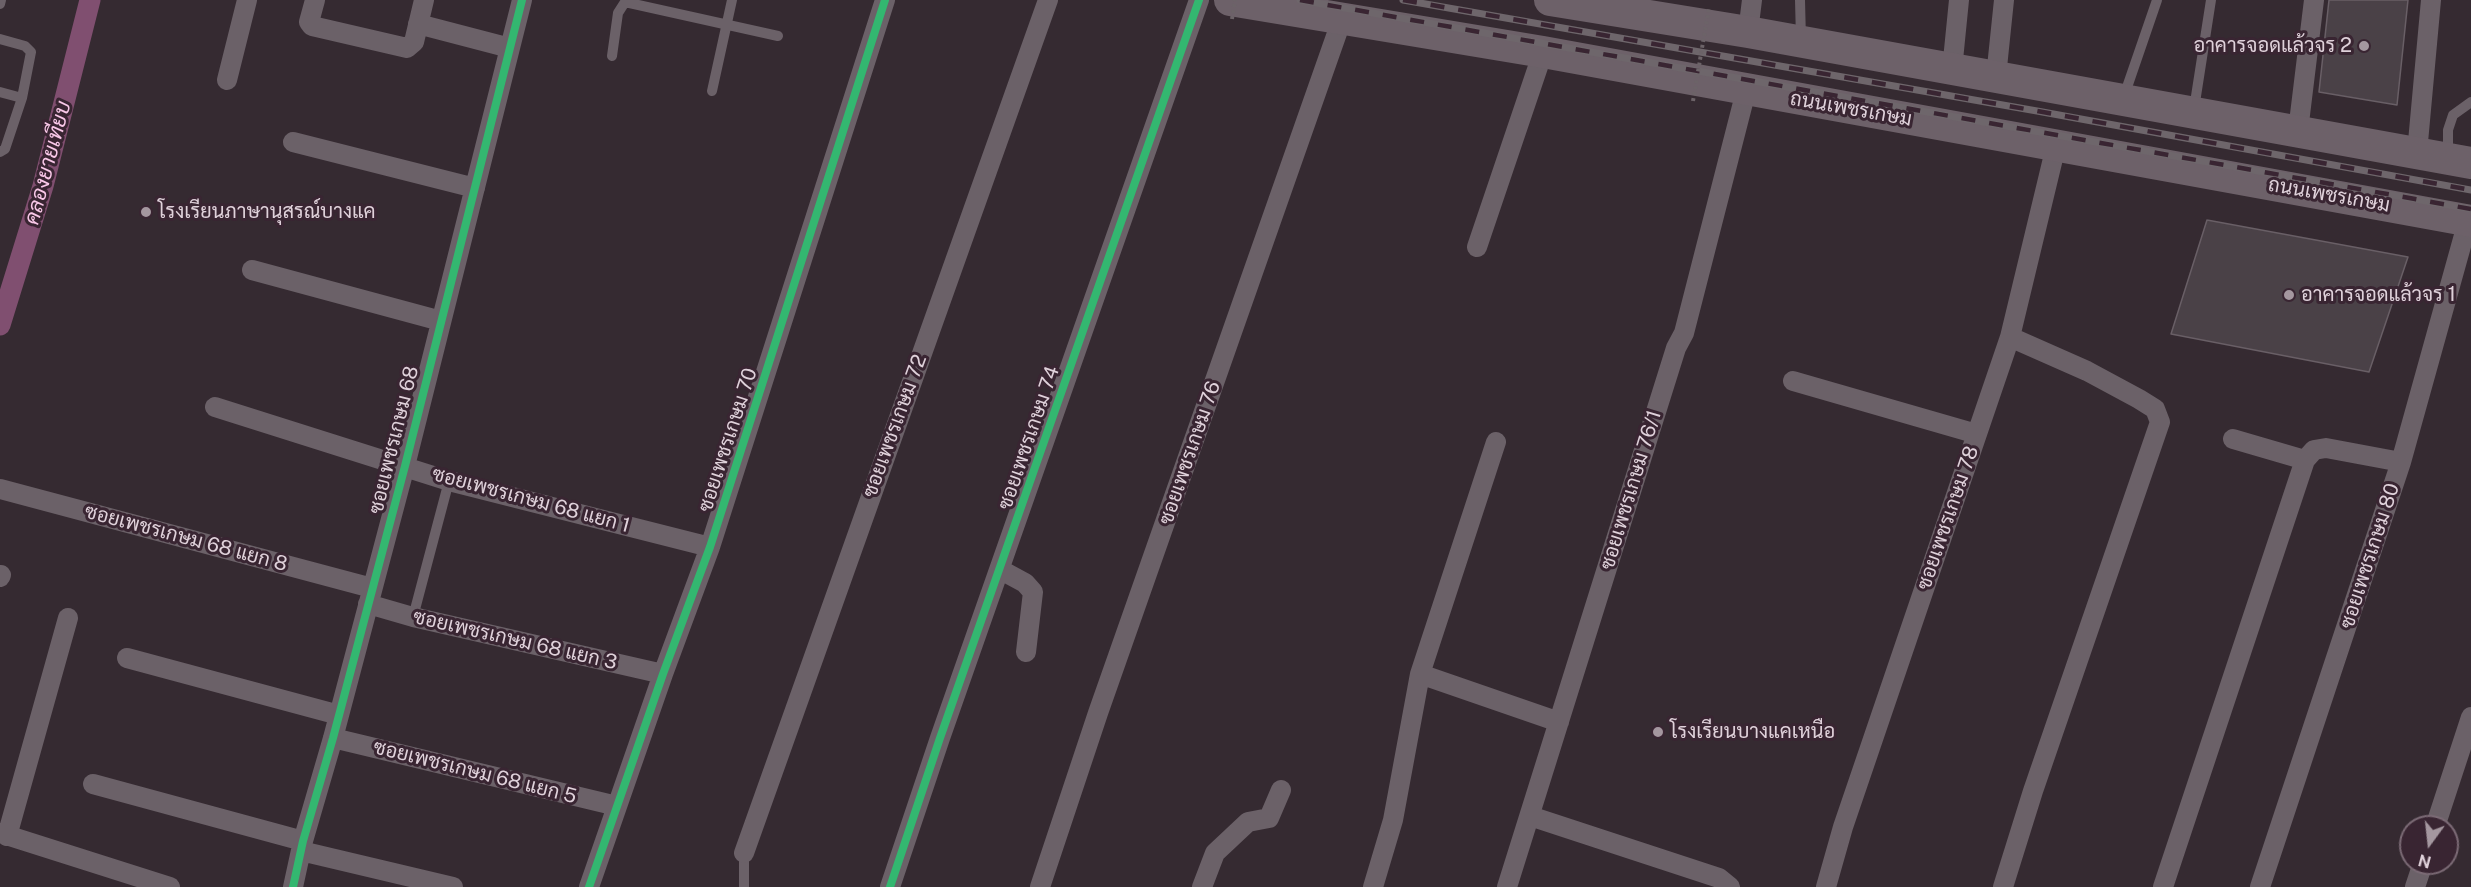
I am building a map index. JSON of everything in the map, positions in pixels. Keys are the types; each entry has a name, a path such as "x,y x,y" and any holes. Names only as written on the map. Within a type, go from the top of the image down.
{"main road":[{"path":"1550,0 1586,3 2459,160"},
{"name":"ถนนเพชรเกษม","path":"1231,10 1342,19 1543,52 1746,91 2469,221"}],"street":[{"path":"227,80 248,0"},
{"path":"315,0 309,22 312,26 407,48 414,42 424,0"},
{"name":"ซอยเพชรเกษม 68","path":"293,887 302,846 405,466 522,0"},
{"name":"ซอยเพชรเกษม 70","path":"589,887 710,547 885,0"},
{"name":"ซอยเพชรเกษม 72","path":"744,853 1048,0"},
{"name":"ซอยเพชรเกษม 74","path":"890,887 940,738 1199,0"},
{"path":"1748,32 1752,0"},
{"path":"1952,70 1959,0"},
{"path":"1996,77 2004,0"},
{"path":"2298,132 2314,0"},
{"path":"2416,153 2431,0"},
{"name":"ซอยเพชรเกษม 76","path":"1040,887 1098,713 1342,19"},
{"path":"418,24 510,48"},
{"path":"1477,247 1543,52"},
{"name":"ซอยเพชรเกษม 76/1","path":"1507,887 1676,348 1684,333 1746,91"},
{"path":"293,142 475,188"},
{"name":"ซอยเพชรเกษม 78","path":"1826,887 1843,827 2010,337 2056,146"},
{"name":"ซอยเพชรเกษม 80","path":"2260,887 2401,462 2469,221"},
{"path":"252,270 441,321"},
{"path":"2003,887 2033,791 2160,422 2155,409 2139,399 2087,371 2010,337"},
{"path":"1793,381 1977,434"},
{"name":"ซอยเพชรเกษม 68 แยก 1","path":"215,407 449,481 710,547"},
{"path":"2233,439 2305,460"},
{"path":"1373,887 1393,820 1420,674 1496,441"},
{"path":"2163,887 2305,460 2314,450 2326,448 2401,462"},
{"name":"ซอยเพชรเกษม 68 แยก 8","path":"0,489 370,596"},
{"path":"1000,570 1025,582 1033,592 1026,652"},
{"name":"ซอยเพชรเกษม 68 แยก 3","path":"370,596 413,617 663,674"},
{"path":"68,618 4,835 144,883 170,887"},
{"path":"127,658 339,715"},
{"path":"1420,674 1559,722"},
{"path":"2439,815 2471,717"},
{"name":"ซอยเพชรเกษม 68 แยก 5","path":"333,738 617,806"},
{"path":"93,784 302,846 453,887"},
{"path":"1203,887 1215,853 1248,822 1269,818 1281,790"},
{"path":"1530,816 1719,878 1730,887"}],"lane":[{"path":"712,91 732,0"},
{"path":"1800,0 1801,42"},
{"path":"2122,100 2157,0"},
{"path":"2193,113 2211,0"},
{"path":"612,56 618,13 625,2 778,36"},
{"path":"0,39 25,46 31,52 22,98 5,149 0,152"},
{"path":"0,92 22,98"},
{"path":"2459,160 2448,130 2453,116 2471,102"},
{"path":"413,617 449,481"},
{"path":"744,853 744,887"}],"path":[{"path":"1231,10 1235,0"},
{"path":"1693,101 1709,7"}],"building":[{"name":"อาคารจอดแล้วจร 2","path":"2329,0 2408,0 2397,105 2319,92"},
{"name":"อาคารจอดแล้วจร 1","path":"2207,220 2408,257 2369,372 2171,334"}],"waterway":[{"name":"คลองยายเทียบ","path":"0,325 43,186 90,0"}],"railway":[{"path":"1300,0 2471,209"},
{"path":"1403,0 2471,190"}],"cycle path":[{"path":"293,887 303,841 333,738 405,466 522,0"},
{"path":"589,887 710,547 885,0"},
{"path":"890,887 940,738 1199,0"}],"place":[{"name":"อาคารจอดแล้วจร 2","path":"2364,46"},
{"name":"โรงเรียนภาษานุสรณ์บางแค","path":"146,212"},
{"name":"อาคารจอดแล้วจร 1","path":"2289,295"},
{"name":"โรงเรียนบางแคเหนือ","path":"1658,732"}]}
